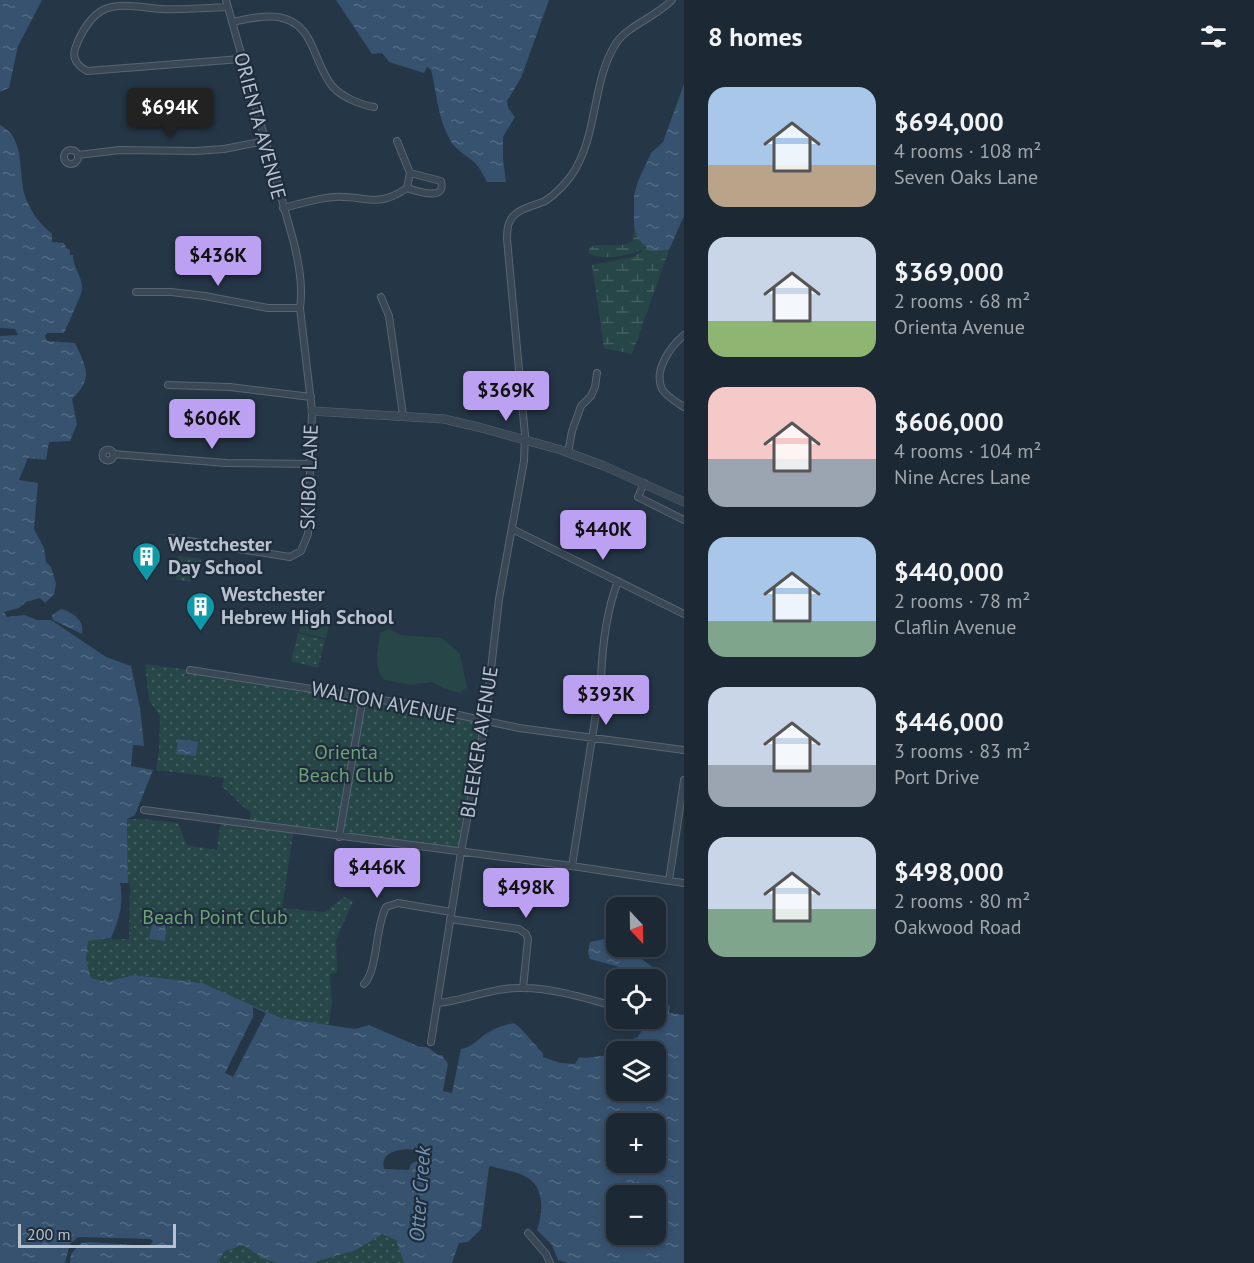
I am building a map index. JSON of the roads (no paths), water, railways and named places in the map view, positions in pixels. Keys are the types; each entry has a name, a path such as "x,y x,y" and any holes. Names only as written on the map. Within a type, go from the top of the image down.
{"street":[{"name":"BLEEKER AVENUE","path":"431,1042 461,852 485,722 499,599 524,461 525,441 507,239 508,224 516,214 553,195 572,174 587,144 605,69 616,44 626,33 657,13 672,0"},
{"path":"226,3 162,9 114,6 107,8 98,13 84,30 75,49 74,59 79,67 87,71 242,59"},
{"name":"ORIENTA AVENUE","path":"226,3 299,269 302,293 300,308 312,411"},
{"path":"232,22 267,16 294,23 310,39 334,87 349,98 374,107"},
{"path":"78,155 120,150 224,149 265,141"},
{"path":"397,141 410,173 407,188"},
{"path":"283,208 333,197 384,200 407,188 434,194 440,193 441,182 410,173"},
{"path":"136,292 171,292 268,308 300,308"},
{"path":"381,297 389,316 403,415"},
{"path":"684,335 670,348 661,372 664,392 684,407"},
{"path":"568,453 572,431 581,406 591,396 597,373"},
{"path":"168,385 230,387 311,397"},
{"path":"312,411 444,419 568,453 644,483 684,502"},
{"name":"SKIBO LANE","path":"170,538 282,557 290,557 302,551 308,534 312,411"},
{"path":"113,454 226,463 311,464"},
{"path":"644,483 638,497 684,520"},
{"path":"512,529 684,614"},
{"path":"572,866 601,681 602,660 613,594 618,581"},
{"name":"WALTON AVENUE","path":"190,670 408,704 485,722 592,739 684,750"},
{"path":"339,837 363,697"},
{"path":"669,880 684,780"},
{"path":"144,810 572,866 684,883"},
{"path":"364,984 371,972 380,917 386,907 398,903 519,929 526,934 528,939 523,987"},
{"path":"438,1003 523,987 573,995 606,1004"},
{"path":"528,1233 546,1254 550,1263"}],"water":[{"path":"0,0 42,0 18,46 9,88 0,92"},
{"path":"336,0 549,0 521,78 507,101 508,108 515,117 503,137 506,182 487,182 477,165 452,143 441,117 431,70 427,67 424,73 389,62 382,53 372,54"},
{"path":"684,84 684,216 669,250 651,251 638,239 634,226 634,196 651,153 663,142"},
{"name":"Otter Creek","path":"0,125 9,131 18,149 22,181 29,206 37,219 52,234 52,242 64,243 70,250 82,284 82,291 64,333 47,333 45,336 47,341 75,343 86,372 83,385 72,399 77,424 70,441 49,442 46,460 28,458 19,480 38,483 34,529 44,548 46,562 51,567 56,584 54,594 45,603 40,598 4,612 7,617 25,615 37,620 51,620 106,657 131,666 140,708 144,746 133,745 131,766 153,770 135,815 127,819 128,883 120,883 121,904 114,931 111,938 88,941 86,960 91,978 106,982 134,975 202,983 281,1018 355,1029 369,1025 442,1055 448,1064 443,1091 452,1093 461,1049 493,1030 514,1023 543,1053 543,1057 560,1063 575,1064 579,1057 606,1055 606,1101 666,1101 666,1041 627,1041 638,1037 642,1029 666,1029 666,1004 670,1006 669,1013 684,1015 684,1263 568,1263 558,1260 552,1245 537,1230 541,1216 541,1202 534,1183 520,1174 491,1166 489,1167 481,1229 468,1242 459,1243 452,1263 404,1263 396,1240 382,1234 356,1250 312,1263 277,1263 264,1259 243,1245 225,1251 217,1263 0,1263 0,336 18,335 15,329 0,328","holes":["408,1149 430,1152 429,1155 411,1164 409,1170 384,1169 384,1159 390,1153"]},
{"path":"61,609 70,612 80,621 82,634 53,620 52,615"},
{"path":"178,739 198,742 196,756 176,754"},
{"path":"146,919 166,921 165,941 149,939 152,926 145,924"},
{"path":"606,939 606,957 639,957 655,969 620,969 590,959 588,953 590,942"}],"place":[{"name":"Westchester Day School","path":"147,582"},
{"name":"Westchester Hebrew High School","path":"200,632"}],"park label":[{"name":"Orienta Beach Club","path":"346,764"},
{"name":"Beach Point Club","path":"215,917"}]}
